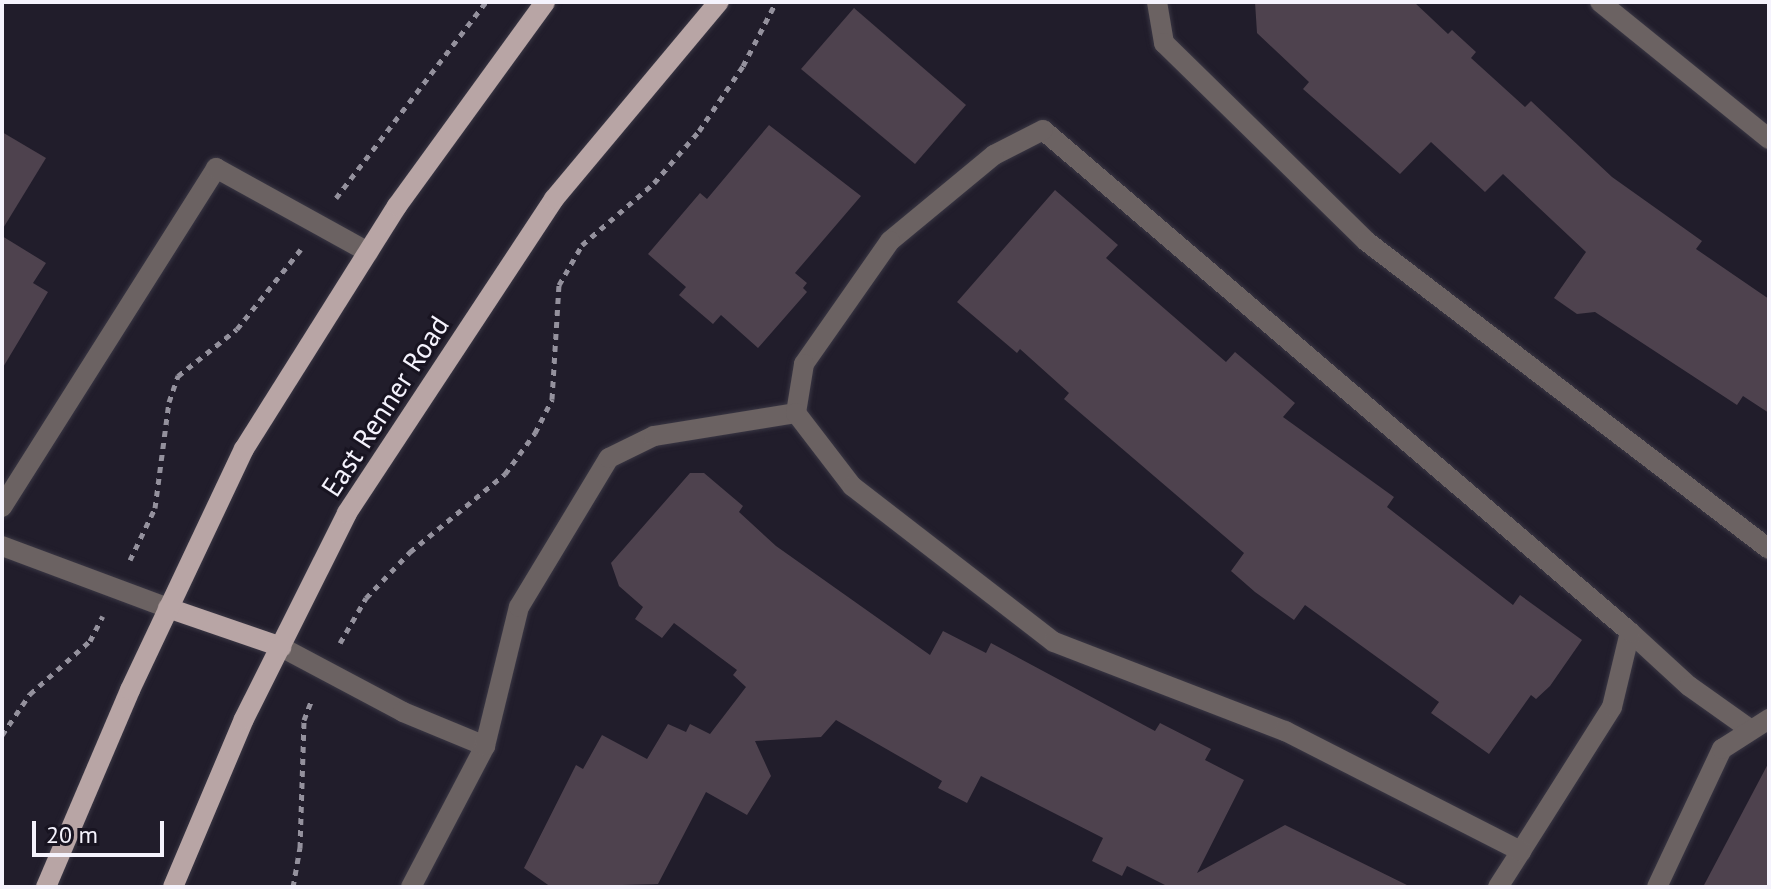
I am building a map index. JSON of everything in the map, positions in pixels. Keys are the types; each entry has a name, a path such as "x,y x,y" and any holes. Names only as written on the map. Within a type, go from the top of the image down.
{"main road":[{"path":"46,887 168,608 244,449 368,252 545,2"},
{"name":"East Renner Road","path":"173,887 244,719 347,513 554,199 719,2"},
{"path":"168,608 281,647"}],"street":[{"path":"1157,2 1164,43 1366,241 1769,549"},
{"path":"1600,2 1769,139"},
{"path":"1521,851 1285,731 1054,642 852,486 796,413 804,364 890,241 994,155 1043,130 1630,632 1689,686 1751,730"},
{"path":"2,507 216,168 368,252"},
{"path":"411,887 485,746 519,607 609,458 654,436 796,413"},
{"path":"2,546 168,608"},
{"path":"1498,887 1612,707 1630,632"},
{"path":"281,647 403,712 485,746"},
{"path":"1657,887 1722,749 1769,719"}],"path":[{"path":"2,735 30,694 90,641 117,589 155,508 169,402 178,376 237,329 284,275 317,224 486,2"},
{"path":"293,887 300,848 304,720 325,670 366,598 410,552 505,474 535,433 552,399 559,285 582,245 654,183 699,131 743,66 776,2"}],"building":[{"path":"1255,2 1414,2 1448,34 1452,30 1476,52 1471,58 1525,107 1531,101 1612,177 1702,241 1696,249 1769,299 1769,413 1743,396 1737,405 1595,312 1577,314 1554,298 1586,252 1503,174 1485,192 1431,142 1400,174 1303,89 1309,82 1257,33"},
{"path":"854,8 966,105 915,164 801,69"},
{"path":"769,125 861,196 795,273 807,283 803,288 807,292 758,348 721,315 713,324 679,295 686,287 648,254 700,193 707,199"},
{"path":"2,132 46,158 2,230"},
{"path":"1055,190 1118,245 1106,258 1226,362 1235,352 1295,403 1283,417 1394,497 1387,507 1513,605 1520,595 1582,640 1550,686 1536,699 1531,695 1489,754 1431,713 1439,702 1305,605 1294,620 1255,592 1231,571 1244,553 1064,399 1069,393 1020,349 1017,353 957,302"},
{"path":"2,236 46,263 33,283 48,292 2,369"},
{"path":"690,473 704,473 743,506 739,512 776,546 930,655 943,631 986,653 991,643 1155,731 1160,723 1211,749 1205,760 1244,780 1197,873 1285,825 1411,887 1169,887 1127,866 1122,876 1092,861 1103,838 981,776 967,803 938,788 942,781 836,720 821,737 755,741 771,776 747,815 706,792 658,884 551,887 524,868 576,765 583,769 602,735 647,759 668,724 686,732 690,724 710,734 746,687 733,675 737,670 674,623 662,638 635,619 643,607 619,586 611,563"},
{"path":"1769,762 1769,887 1703,887"}]}
